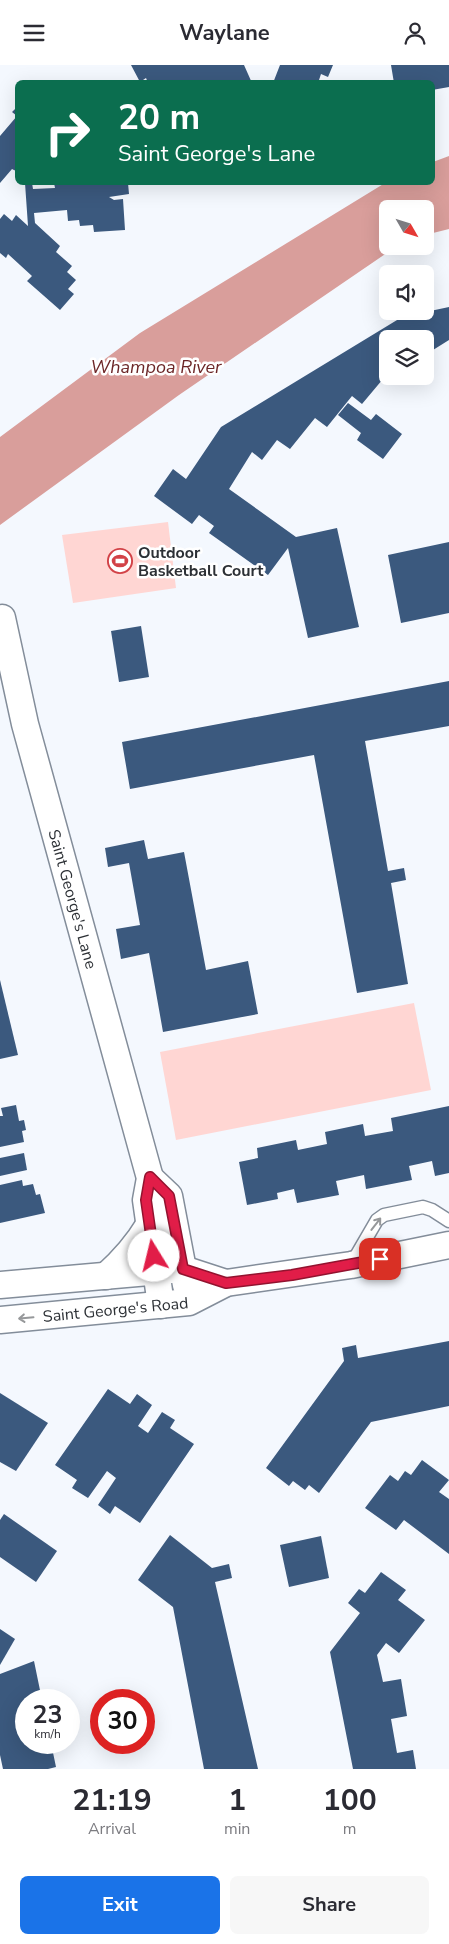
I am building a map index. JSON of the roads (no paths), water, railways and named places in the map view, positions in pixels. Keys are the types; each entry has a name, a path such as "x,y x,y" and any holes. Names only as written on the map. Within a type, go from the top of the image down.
{"street":[{"name":"Saint George's Lane","path":"2,618 25,723 150,1177 146,1200 161,1305"},
{"name":"Saint George's Lane","path":"150,1177 169,1196 189,1302"},
{"path":"106,1276 123,1261 149,1225"},
{"name":"Saint George's Road","path":"0,1320 189,1302 226,1283 351,1265 449,1245"},
{"name":"Saint George's Road","path":"0,1285 183,1269 226,1283"}],"lane":[{"path":"351,1265 377,1220 384,1215 422,1207 432,1210 449,1221"}],"water":[{"name":"Whampoa River","path":"449,156 449,229 434,233 434,200 379,200 379,255 384,255 179,395 0,525 0,437 140,333 382,185 435,185 435,161"}],"place":[{"name":"Outdoor Basketball Court","path":"120,561"}]}
